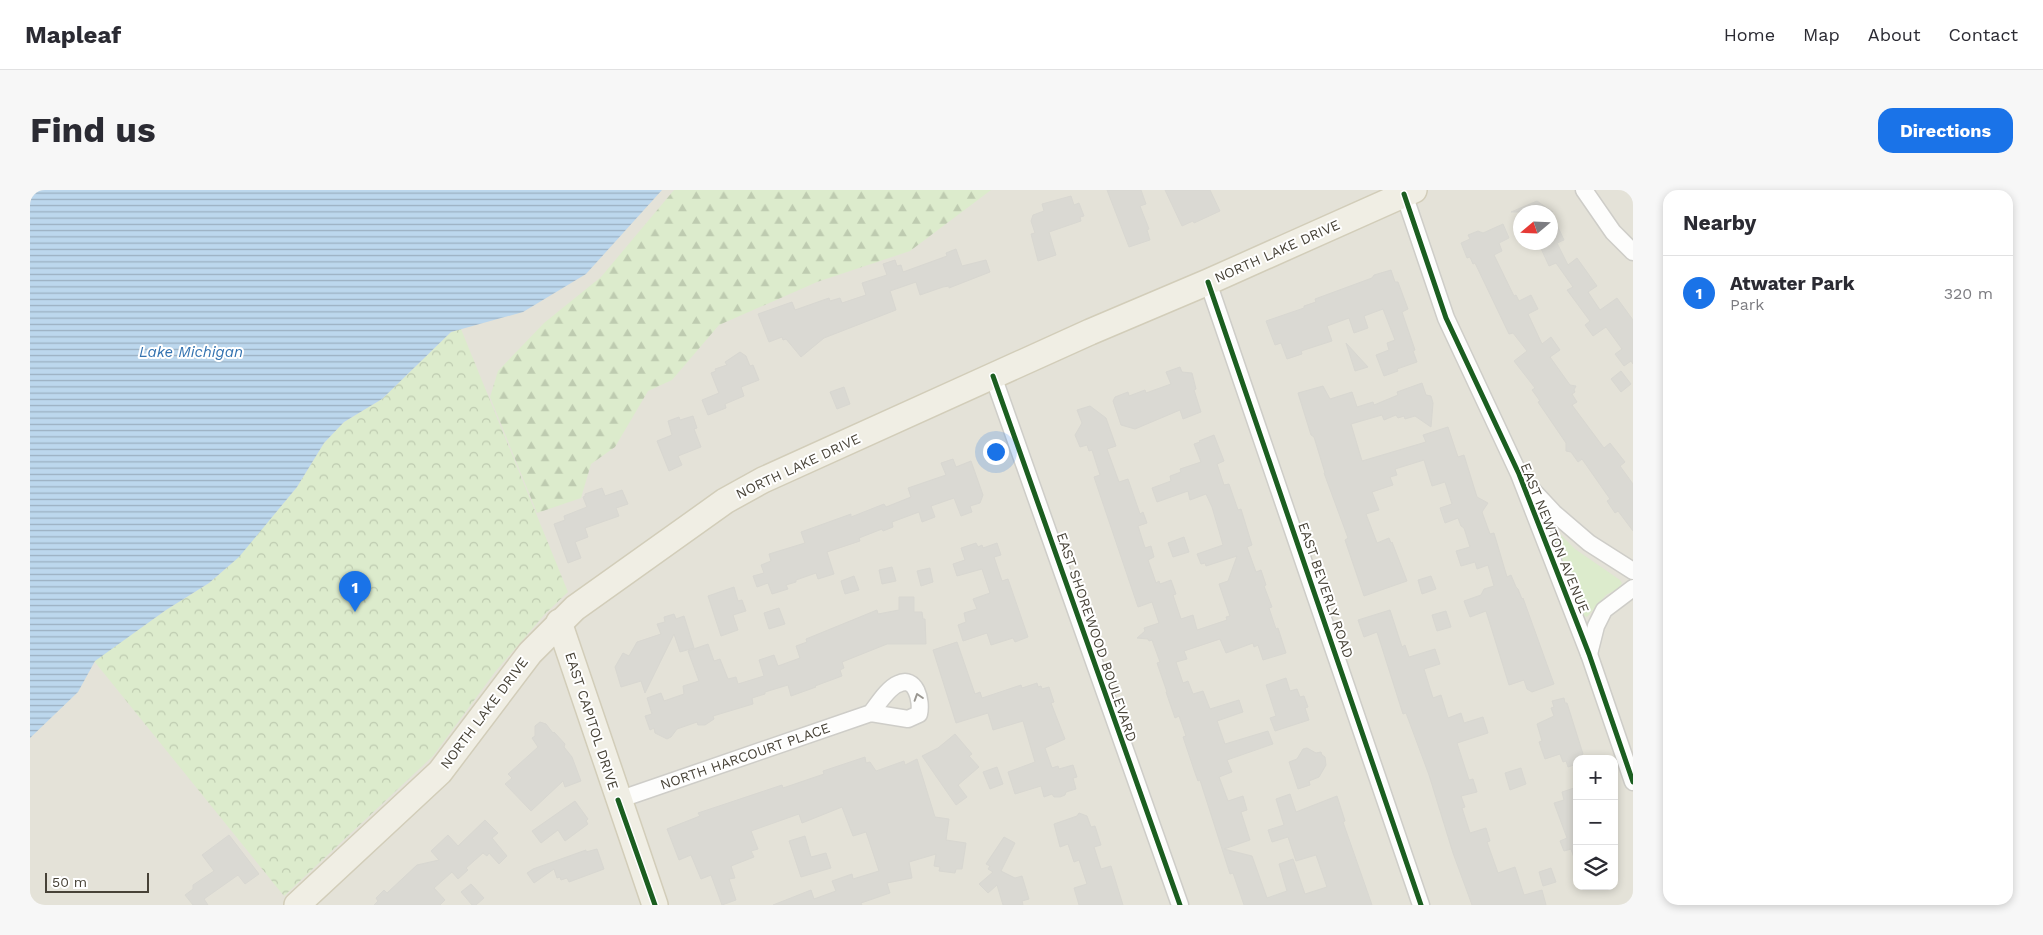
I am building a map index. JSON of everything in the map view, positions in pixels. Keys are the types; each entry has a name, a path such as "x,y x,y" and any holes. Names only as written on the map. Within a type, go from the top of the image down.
{"main road":[{"name":"NORTH LAKE DRIVE","path":"297,905 440,772 530,653 559,622 575,608 724,501 763,480 1090,332 1208,282 1409,192"},
{"name":"EAST CAPITOL DRIVE","path":"559,622 655,905"}],"street":[{"path":"1584,190 1614,232 1633,252"},
{"name":"EAST NEWTON AVENUE","path":"1409,192 1446,318 1519,474 1589,654 1633,782"},
{"name":"EAST BEVERLY ROAD","path":"1208,282 1421,905"},
{"name":"EAST SHOREWOOD BOULEVARD","path":"993,376 1180,905"},
{"path":"1519,474 1554,513 1589,543 1633,572"},
{"path":"1589,654 1596,626 1604,610 1633,588"},
{"name":"NORTH HARCOURT PLACE","path":"618,800 871,713"}],"shaded area":[{"path":"260,190 1633,190 1633,905 30,905 30,361"}],"green space":[{"path":"674,190 991,190 910,251 817,282 719,325 672,380 648,391 615,447 591,464 581,498 537,513 490,397 498,371 544,323 601,277"},
{"path":"461,329 568,592 545,614 495,672 433,756 284,896 94,661 166,610 209,583 230,565 297,487 324,443 344,422 382,399 451,332"},
{"path":"1553,532 1558,532 1575,549 1622,583 1619,588 1606,595 1587,617 1584,616 1551,536"}],"water":[{"name":"Lake Michigan","path":"30,190 662,190 586,274 523,312 451,332 382,399 344,422 324,443 297,487 239,557 209,583 166,610 95,661 78,692 30,738"}],"building":[{"path":"1107,190 1141,190 1146,204 1140,206 1149,229 1147,230 1150,240 1129,247"},
{"path":"1165,190 1210,190 1220,211 1194,223 1193,221 1182,226"},
{"path":"1071,196 1074,205 1079,203 1084,216 1080,217 1081,221 1049,232 1056,255 1038,261 1031,234 1035,233 1031,221 1033,215 1044,211 1042,204"},
{"path":"1537,201 1543,205 1528,205"},
{"path":"1503,224 1509,238 1499,243 1502,251 1494,255 1514,296 1516,295 1519,301 1531,295 1538,309 1528,314 1542,344 1551,337 1560,350 1550,357 1570,385 1576,386 1575,392 1572,394 1577,402 1572,405 1604,448 1610,443 1625,462 1620,466 1633,484 1633,531 1618,511 1615,513 1607,501 1610,499 1582,459 1578,462 1571,452 1566,451 1566,443 1532,390 1535,388 1514,361 1527,351 1513,333 1509,334 1475,263 1473,264 1470,257 1467,258 1461,243 1470,239 1468,235 1478,231 1483,233"},
{"path":"1558,227 1564,240 1558,243"},
{"path":"1558,245 1568,265 1577,258 1597,286 1588,292 1600,310 1617,298 1633,320 1633,364 1631,361 1624,366 1615,354 1622,349 1606,327 1593,336 1585,325 1590,321 1567,290 1573,287 1556,263 1549,266 1542,250 1558,250"},
{"path":"956,249 962,266 986,260 990,272 949,288 949,286 943,287 920,295 916,282 890,291 896,310 824,338 801,357 786,339 783,340 782,337 769,342 758,314 792,302 795,310 829,298 830,301 840,298 842,303 866,295 862,283 887,275 883,264 895,260 897,266 901,265 903,272 947,256 946,253"},
{"path":"1391,270 1395,282 1398,282 1408,309 1402,312 1415,350 1413,351 1417,362 1384,376 1376,355 1389,350 1387,343 1395,340 1383,309 1364,316 1368,328 1354,333 1349,318 1327,326 1332,341 1301,351 1302,354 1287,359 1281,343 1275,345 1266,321 1304,308 1304,306 1316,302 1315,299"},
{"path":"1346,343 1368,367 1355,371"},
{"path":"740,352 746,356 750,366 753,365 759,380 741,387 744,396 725,404 726,408 708,415 702,400 719,393 711,373 716,371 715,369 727,365 725,362"},
{"path":"1180,367 1182,372 1192,373 1196,389 1194,390 1201,412 1183,419 1180,410 1135,429 1121,425 1113,401 1115,397 1128,392 1129,396 1145,390 1146,393 1171,384 1166,372"},
{"path":"1621,371 1631,384 1621,392 1611,379"},
{"path":"1422,383 1426,395 1431,396 1433,403 1431,427 1415,416 1405,419 1404,416 1398,418 1396,415 1384,420 1382,415 1351,424 1362,461 1426,442 1423,435 1448,427 1458,457 1464,455 1477,497 1488,503 1482,512 1490,534 1494,533 1507,577 1511,575 1523,598 1554,684 1532,692 1527,689 1524,680 1509,685 1486,611 1470,617 1464,601 1481,595 1484,589 1494,586 1488,565 1477,569 1475,562 1461,566 1456,551 1470,547 1464,528 1461,526 1458,518 1445,523 1440,508 1452,504 1445,482 1432,486 1424,460 1395,469 1397,475 1390,477 1393,485 1372,492 1379,510 1366,514 1377,543 1389,538 1407,581 1364,596 1345,540 1348,538 1298,393 1323,386 1330,399 1352,392 1357,407 1373,402 1374,405 1398,395 1397,392"},
{"path":"844,387 850,404 837,409 830,392"},
{"path":"1090,406 1106,418 1116,446 1107,449 1119,482 1128,479 1140,514 1143,512 1147,523 1138,526 1145,548 1151,546 1154,557 1148,560 1156,583 1159,581 1160,584 1171,580 1176,594 1173,595 1181,619 1193,615 1197,630 1227,620 1226,617 1230,616 1219,584 1228,581 1237,556 1206,566 1205,563 1201,564 1197,554 1223,545 1212,507 1206,494 1190,500 1188,491 1157,502 1152,488 1171,481 1170,476 1181,472 1180,469 1201,462 1194,444 1214,435 1224,461 1217,464 1224,485 1229,484 1238,510 1241,509 1252,545 1247,547 1256,572 1261,570 1266,585 1264,586 1272,607 1269,608 1286,653 1263,660 1258,645 1254,647 1253,643 1226,653 1220,639 1184,651 1187,659 1176,662 1183,683 1188,681 1193,694 1203,691 1210,709 1239,700 1243,712 1217,721 1225,744 1268,731 1273,744 1227,760 1232,772 1219,777 1228,801 1243,796 1247,810 1241,812 1250,840 1224,849 1252,856 1267,898 1287,891 1279,864 1293,859 1305,894 1327,887 1316,855 1296,861 1288,837 1272,842 1268,830 1284,825 1276,799 1290,794 1296,812 1337,796 1345,821 1343,822 1372,905 1244,905 1233,873 1230,874 1200,780 1198,781 1194,770 1183,737 1186,736 1179,716 1175,718 1157,663 1160,662 1152,640 1137,638 1145,631 1144,628 1159,623 1152,602 1138,607 1094,477 1100,475 1092,450 1089,451 1087,445 1080,447 1075,435 1082,423 1077,410"},
{"path":"693,416 697,428 694,429 701,447 678,456 682,465 669,471 657,441 672,435 668,421 679,417 680,420"},
{"path":"953,459 956,467 971,461 983,495 980,503 970,506 972,512 961,516 954,498 931,506 935,517 922,522 919,512 892,522 893,527 883,531 882,529 859,538 860,541 827,552 834,574 818,579 816,573 786,585 788,589 772,594 768,583 757,587 753,576 764,573 761,565 771,561 769,554 805,543 801,532 851,514 851,517 884,504 886,507 911,497 908,488 946,475 941,463"},
{"path":"602,488 605,496 622,490 628,504 616,508 619,516 585,528 588,537 575,542 581,558 568,563 554,524 565,520 564,516 587,507 583,497 585,494"},
{"path":"1184,537 1189,552 1173,557 1168,543"},
{"path":"976,543 978,547 982,545 983,548 997,543 1001,555 994,557 1002,581 1008,579 1028,637 1015,642 1013,638 991,645 987,633 963,641 958,625 966,622 964,613 977,609 973,599 990,593 982,569 957,576 953,564 965,560 961,548"},
{"path":"892,567 896,581 882,584 879,570"},
{"path":"930,568 933,582 921,586 917,571"},
{"path":"854,576 859,590 845,594 841,581"},
{"path":"1431,576 1436,589 1422,594 1418,580"},
{"path":"734,587 738,601 742,600 746,611 733,615 738,630 721,636 708,596"},
{"path":"899,597 914,597 914,612 922,612 923,619 925,619 926,644 887,644 842,662 844,668 840,670 842,676 791,696 788,685 765,692 765,694 752,698 753,704 713,716 714,719 705,725 698,725 697,722 677,729 667,739 655,733 654,728 650,730 645,716 652,714 647,698 661,693 664,701 684,694 683,686 699,681 688,651 708,644 714,661 720,659 728,679 736,677 738,684 764,676 759,660 774,655 778,666 800,658 796,646 807,642 806,639 877,610 878,614 899,610"},
{"path":"779,608 785,624 769,629 764,613"},
{"path":"1390,610 1402,647 1405,645 1409,657 1435,649 1440,664 1424,669 1433,698 1441,695 1448,718 1461,713 1464,723 1483,717 1488,733 1457,743 1469,780 1473,779 1477,792 1461,796 1465,807 1462,808 1470,833 1486,828 1490,841 1487,842 1498,873 1515,867 1524,895 1542,890 1546,905 1472,905 1453,853 1429,775 1406,713 1403,714 1377,632 1364,637 1358,620"},
{"path":"1446,611 1451,627 1437,631 1432,615"},
{"path":"674,614 676,619 684,616 694,648 680,652 674,634 645,693 641,681 621,687 615,667 623,653 629,656 637,642 661,634 657,624 665,622 664,617"},
{"path":"957,642 975,694 980,692 982,698 1021,685 1022,688 1037,683 1038,687 1041,686 1042,689 1049,687 1054,702 1051,703 1065,739 1045,748 1052,768 1058,766 1059,769 1073,765 1077,777 1073,778 1076,789 1066,792 1065,795 1060,797 1054,797 1052,794 1044,797 1041,786 1015,794 1008,772 1035,762 1023,721 993,730 988,713 956,723 933,650"},
{"path":"1286,678 1290,691 1297,689 1300,697 1304,696 1308,707 1305,708 1309,720 1275,731 1270,718 1276,716 1266,685"},
{"path":"1564,698 1565,703 1567,703 1583,754 1573,755 1573,765 1568,767 1566,761 1563,762 1560,754 1545,759 1539,742 1542,741 1537,724 1554,716 1551,708 1554,707 1552,701"},
{"path":"540,722 546,724 565,744 564,747 572,757 581,781 565,787 563,781 531,811 505,784 512,778 508,774 538,747 532,738 535,736 535,726"},
{"path":"955,734 972,754 969,756 979,767 958,785 967,797 956,805 922,756 938,748"},
{"path":"1307,748 1316,753 1321,752 1325,757 1326,765 1319,777 1309,781 1310,785 1298,789 1289,762 1297,759 1303,749"},
{"path":"865,757 866,763 870,762 876,771 904,761 905,765 917,759 935,817 949,819 946,840 966,843 962,869 956,869 955,873 939,871 940,867 934,866 936,854 909,862 912,878 887,883 890,893 861,903 862,905 773,905 811,890 814,899 836,891 832,881 852,874 853,879 879,871 866,832 853,836 842,807 802,823 799,814 751,831 758,849 751,851 754,857 731,866 735,878 729,879 736,900 722,905 711,875 701,879 691,855 679,860 667,829 700,816 698,813 782,785 783,788 824,774 823,771"},
{"path":"997,767 1003,784 990,789 983,772"},
{"path":"1521,768 1526,784 1510,790 1505,773"},
{"path":"1573,788 1573,855 1571,849 1564,851 1560,841 1567,838 1554,803 1564,800 1562,792"},
{"path":"575,801 588,819 586,821 588,824 565,841 558,830 541,843 532,831"},
{"path":"1079,813 1087,816 1091,827 1095,826 1101,845 1094,847 1101,869 1111,866 1123,905 1079,905 1074,888 1087,884 1079,860 1074,862 1068,844 1060,847 1054,824 1077,816"},
{"path":"485,820 498,833 492,838 507,856 499,864 489,853 487,856 483,853 466,868 468,870 458,879 452,872 434,888 445,900 440,905 374,905 378,901 376,898 384,890 387,893 417,865 439,860 431,851 448,835 458,846"},
{"path":"229,835 259,874 245,884 238,875 204,899 208,905 193,905 185,895 193,889 193,885 214,871 202,855"},
{"path":"805,836 811,857 826,853 831,868 801,877 789,841"},
{"path":"1004,837 1015,843 1001,871 1015,878 1022,876 1029,899 1022,901 1023,905 1003,905 997,885 988,893 979,884 993,872 988,869 990,866 986,864"},
{"path":"597,849 604,869 569,882 567,878 561,880 560,877 557,878 554,869 534,883 527,873 533,869 586,850 586,852"},
{"path":"1551,868 1556,882 1543,886 1539,872"},
{"path":"471,884 484,898 476,905 472,905 461,892"}],"cycle path":[{"path":"1404,194 1446,318 1519,474 1589,654 1633,782"},
{"path":"1208,282 1421,905"},
{"path":"993,376 1180,905"},
{"path":"618,800 655,905"}],"place":[{"name":"Atwater Park","path":"355,612"}]}
